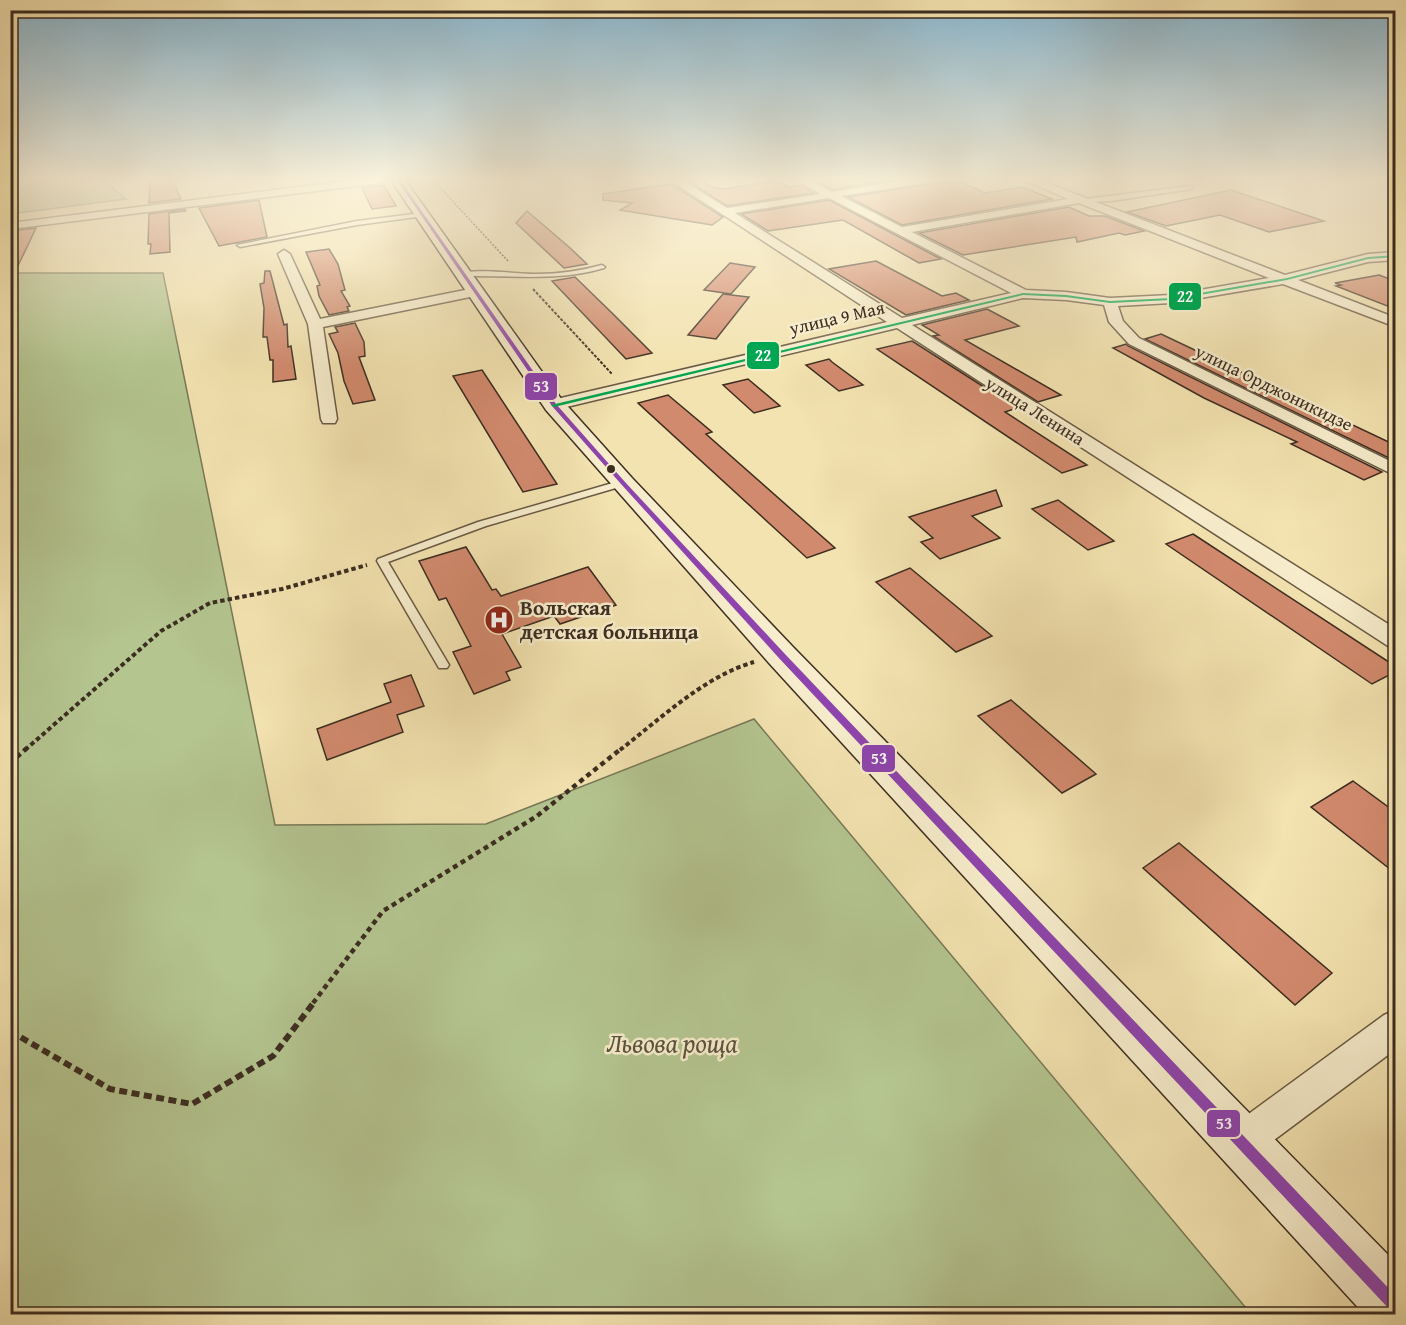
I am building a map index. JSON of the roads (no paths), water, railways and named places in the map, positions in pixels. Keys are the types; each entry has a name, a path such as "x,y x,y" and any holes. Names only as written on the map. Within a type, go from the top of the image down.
{"main road":[{"path":"441,242 554,405 623,483 780,655 1395,1306"}],"street":[{"name":"улица Ленина","path":"770,242 1395,639"},
{"path":"921,242 1023,294 1066,296 1110,302 1171,299 1287,279 1368,258 1395,256"},
{"path":"1190,242 1395,323"},
{"path":"284,254 315,324 329,419"},
{"path":"315,324 469,283"},
{"name":"улица 9 Мая","path":"554,405 1023,294"},
{"name":"улица Орджоникидзе","path":"1110,302 1116,322 1134,341 1395,471"},
{"path":"1241,1142 1395,1027"}],"lane":[{"path":"240,245 257,242"},
{"path":"469,283 582,273 602,267"},
{"path":"443,665 382,561 482,525 623,483"}],"place":[{"name":"Вольская детская больница","path":"499,620"}],"park label":[{"name":"Львова роща","path":"672,1043"}]}
